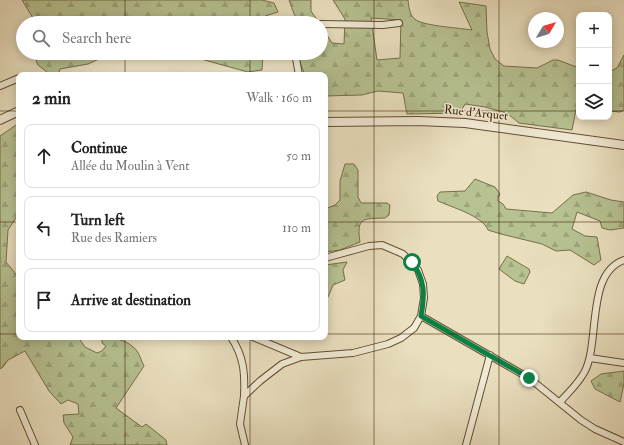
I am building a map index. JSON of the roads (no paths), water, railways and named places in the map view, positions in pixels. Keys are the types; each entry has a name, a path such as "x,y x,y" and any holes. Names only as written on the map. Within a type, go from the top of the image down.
{"street":[{"path":"328,24 383,25 399,23"},
{"path":"296,60 298,72"},
{"path":"0,86 16,79"},
{"path":"0,120 16,112"},
{"name":"Rue d'Arquet","path":"328,122 418,121 465,123 624,145"},
{"path":"244,396 282,364 301,357 353,353 388,344 414,328 421,316 424,298 423,284 418,270 403,254 382,245 369,246 328,257"},
{"path":"560,402 585,372 590,358 603,278 610,269 624,260"},
{"path":"421,316 529,378 594,429 624,442"},
{"path":"233,340 237,346 243,364 245,379 240,424 246,445"},
{"path":"260,340 301,357"},
{"path":"466,445 490,355"},
{"path":"590,358 624,363"},
{"path":"20,410 35,445"}]}
